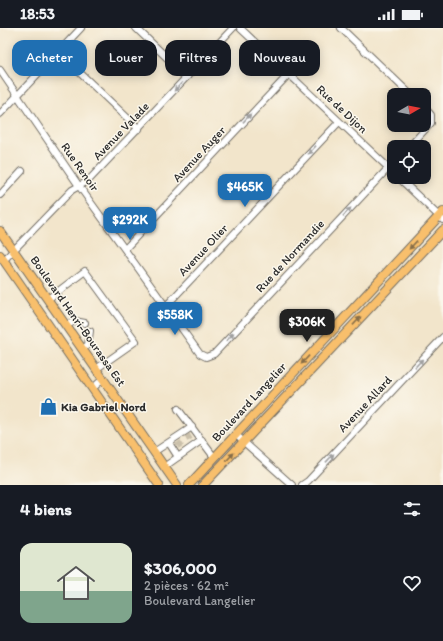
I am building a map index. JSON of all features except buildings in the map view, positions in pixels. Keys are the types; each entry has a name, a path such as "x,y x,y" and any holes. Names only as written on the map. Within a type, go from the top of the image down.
{"main road":[{"name":"Boulevard Langelier","path":"188,485 442,216"},
{"name":"Boulevard Langelier","path":"203,485 443,230"},
{"name":"Boulevard Henri-Bourassa Est","path":"0,231 67,325 82,349 177,485"},
{"path":"2,257 159,485"}],"street":[{"path":"70,40 81,28"},
{"path":"136,28 187,77"},
{"name":"Avenue Valade","path":"2,257 13,250 72,190 88,181 139,129 233,28"},
{"name":"Rue de Dijon","path":"240,28 253,40"},
{"path":"341,28 404,88"},
{"name":"Rue Renoir","path":"0,70 79,186 200,354"},
{"path":"0,114 36,76"},
{"path":"83,76 139,129"},
{"name":"Avenue Auger","path":"125,249 287,76"},
{"name":"Rue de Dijon","path":"291,76 387,167"},
{"name":"Avenue Olier","path":"165,307 339,122"},
{"path":"415,140 422,132"},
{"name":"Rue de Normandie","path":"200,354 206,357 214,354 387,169"},
{"path":"0,195 22,171"},
{"path":"406,184 442,216"},
{"path":"48,299 86,271 136,341 96,369"},
{"path":"67,325 75,322 85,323"},
{"path":"82,349 88,345 90,331"},
{"name":"Avenue Allard","path":"302,485 308,481 443,337"},
{"path":"93,388 103,379"},
{"path":"178,409 214,457"},
{"path":"154,452 177,440 186,434 192,427"},
{"path":"235,434 292,485"},
{"path":"164,467 193,444 202,440"},
{"path":"169,443 178,457"}],"tunnel":[{"path":"187,435 191,442"},
{"path":"178,442 182,448"}],"place":[{"name":"Kia Gabriel Nord","path":"48,407"}]}
